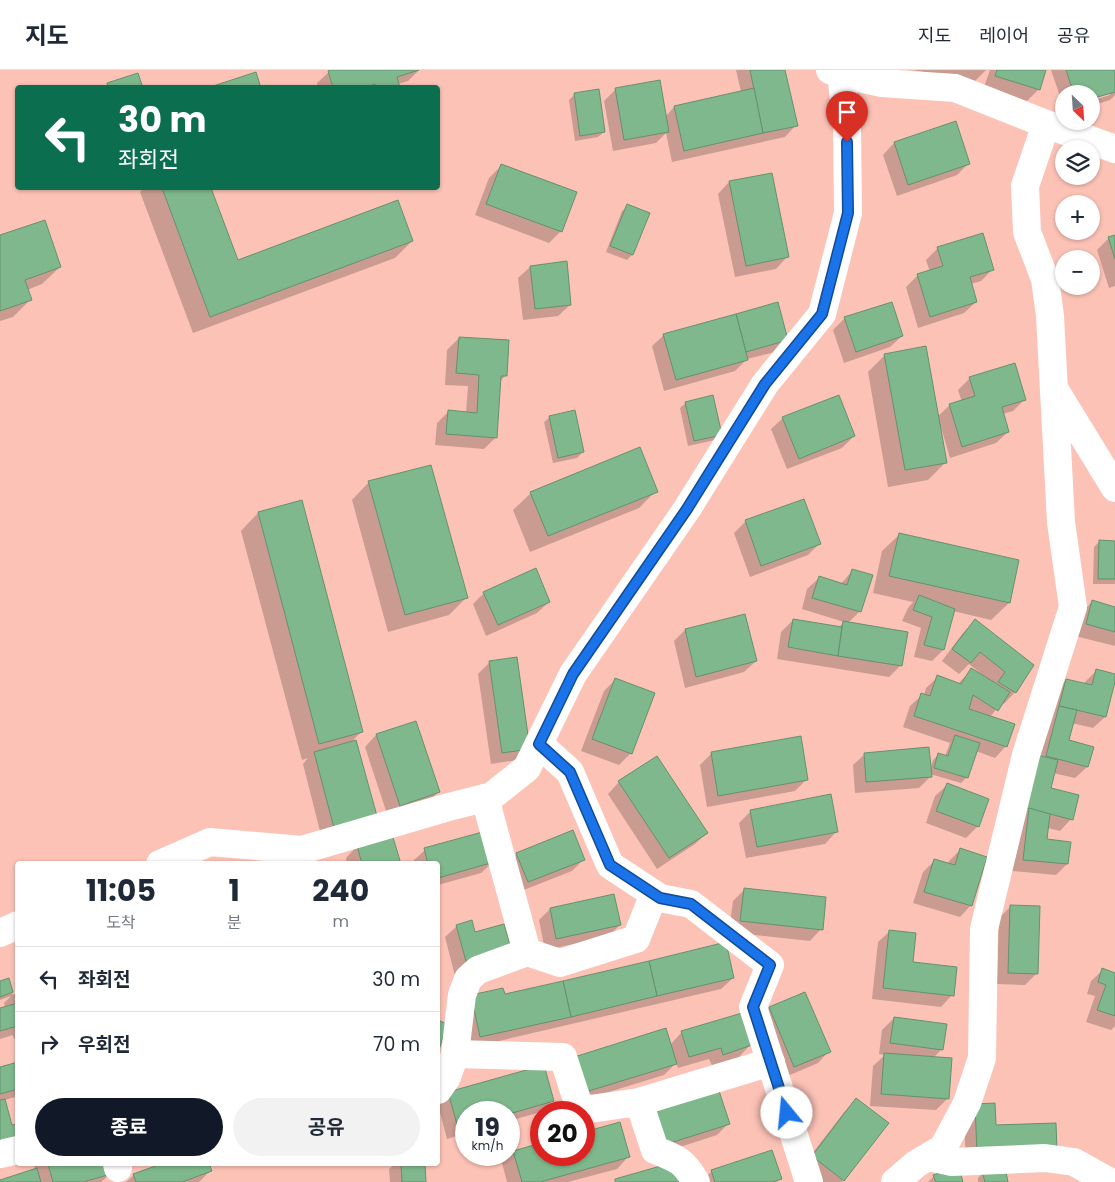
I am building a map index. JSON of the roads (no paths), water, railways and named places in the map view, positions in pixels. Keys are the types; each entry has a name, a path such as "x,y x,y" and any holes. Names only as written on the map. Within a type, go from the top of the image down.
{"street":[{"path":"167,861 210,842 302,850 492,796 527,768 573,674 687,509 765,384 822,314 848,213 847,125 836,72 882,83 900,77 955,88 1115,149"},
{"path":"895,1182 916,1164 943,1148 967,1103 982,1058 984,930 1026,755 1073,607 1061,522 1052,387 1050,316 1045,279 1027,232 1025,186 1046,124"},
{"path":"1052,387 1115,488"},
{"path":"539,744 570,772 610,865 660,898 691,904 770,965 753,1007 809,1182"},
{"path":"485,798 527,952"},
{"path":"440,1087 447,1077 455,1054 462,995 468,979 478,970 527,952 560,963 636,939 654,894"},
{"path":"0,933 15,926"},
{"path":"455,1054 563,1057 579,1106 590,1109 639,1102 771,1062"},
{"path":"639,1102 655,1150 673,1157 686,1165 696,1182"},
{"path":"0,1154 15,1151"},
{"path":"929,1157 952,1162 1045,1158 1074,1162 1110,1182"}]}
